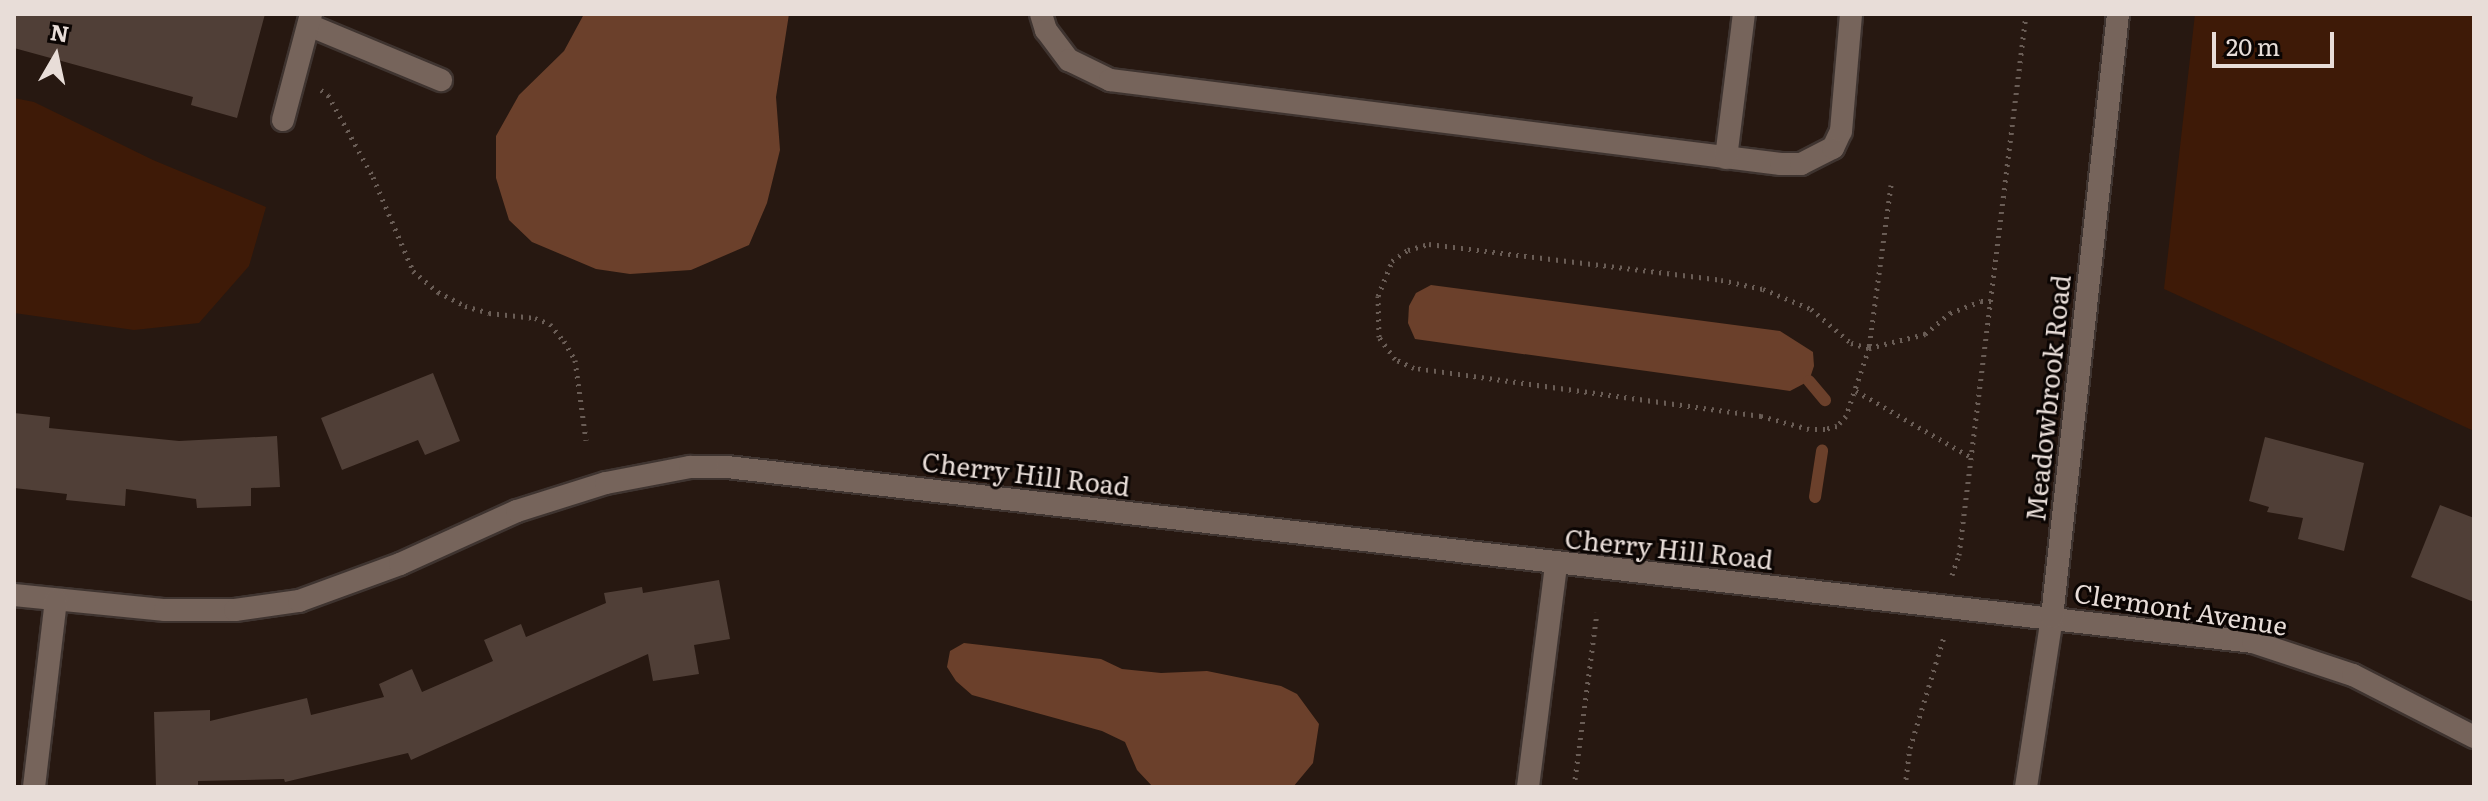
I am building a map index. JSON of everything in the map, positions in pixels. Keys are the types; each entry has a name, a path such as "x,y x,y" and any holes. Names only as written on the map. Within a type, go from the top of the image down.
{"street":[{"path":"1041,14 1046,30 1069,60 1110,80 1726,158 1801,164 1833,148 1841,131 1853,26 1851,14"},
{"path":"1726,158 1744,14"},
{"name":"Meadowbrook Road","path":"2026,787 2052,617 2118,14"},
{"path":"283,120 311,20 441,80"},
{"name":"Cherry Hill Road","path":"14,595 193,610 235,610 299,601 400,564 517,511 606,483 690,467 781,471 1556,564 2052,617"},
{"path":"1528,787 1556,564"},
{"path":"34,787 56,600"},
{"name":"Clermont Avenue","path":"2052,617 2253,642 2304,656 2353,675 2474,737"}],"path":[{"path":"1953,565 1959,555 2026,14"},
{"path":"317,87 328,95 373,177 413,271 438,292 465,306 489,313 535,318 550,324 564,341 575,360 586,440"},
{"path":"1891,185 1869,348 1846,416 1837,426 1809,429 1761,416 1414,368 1395,359 1379,337 1378,296 1392,261 1408,250 1429,244 1721,280 1763,289 1811,309 1851,343 1869,348 1925,334 1950,313 1981,301 1991,301"},
{"path":"1856,391 1971,457"},
{"path":"1574,787 1597,613"},
{"path":"1905,787 1910,748 1943,643"}],"shaded area":[{"path":"584,14 789,14 776,97 780,150 767,203 749,245 691,270 630,274 596,269 532,242 509,220 496,178 496,136 519,95 564,51"},
{"path":"2195,14 2474,14 2474,431 2164,289"},
{"path":"14,98 34,102 153,160 266,207 249,266 199,323 134,330 14,313"},
{"path":"1431,285 1780,331 1813,352 1814,366 1809,381 1790,391 1415,339 1408,323 1409,306 1416,293"},
{"path":"964,643 1101,659 1122,669 1161,673 1207,671 1281,686 1297,694 1319,724 1313,763 1293,787 1153,787 1137,770 1125,742 1102,731 972,695 956,681 947,667 950,651"}],"building":[{"path":"14,14 265,14 237,118 191,105 193,97 14,48"},
{"path":"433,373 460,441 425,455 418,440 342,470 321,418"},
{"path":"14,413 50,417 49,428 179,441 277,436 280,487 251,488 251,506 197,508 196,499 126,489 125,506 66,500 67,494 14,488"},
{"path":"2265,437 2364,463 2344,551 2298,539 2303,518 2267,512 2269,507 2249,501"},
{"path":"2440,505 2474,518 2474,602 2411,577"},
{"path":"719,580 730,639 694,645 699,674 653,681 648,654 411,760 408,753 285,782 284,779 198,781 198,787 156,787 154,712 210,710 210,721 307,698 311,715 384,697 379,684 412,669 422,692 493,661 484,640 521,624 526,637 606,603 604,593 642,587 643,593"}],"waterway":[{"path":"1809,381 1825,400"},
{"path":"1815,497 1822,451"}]}
